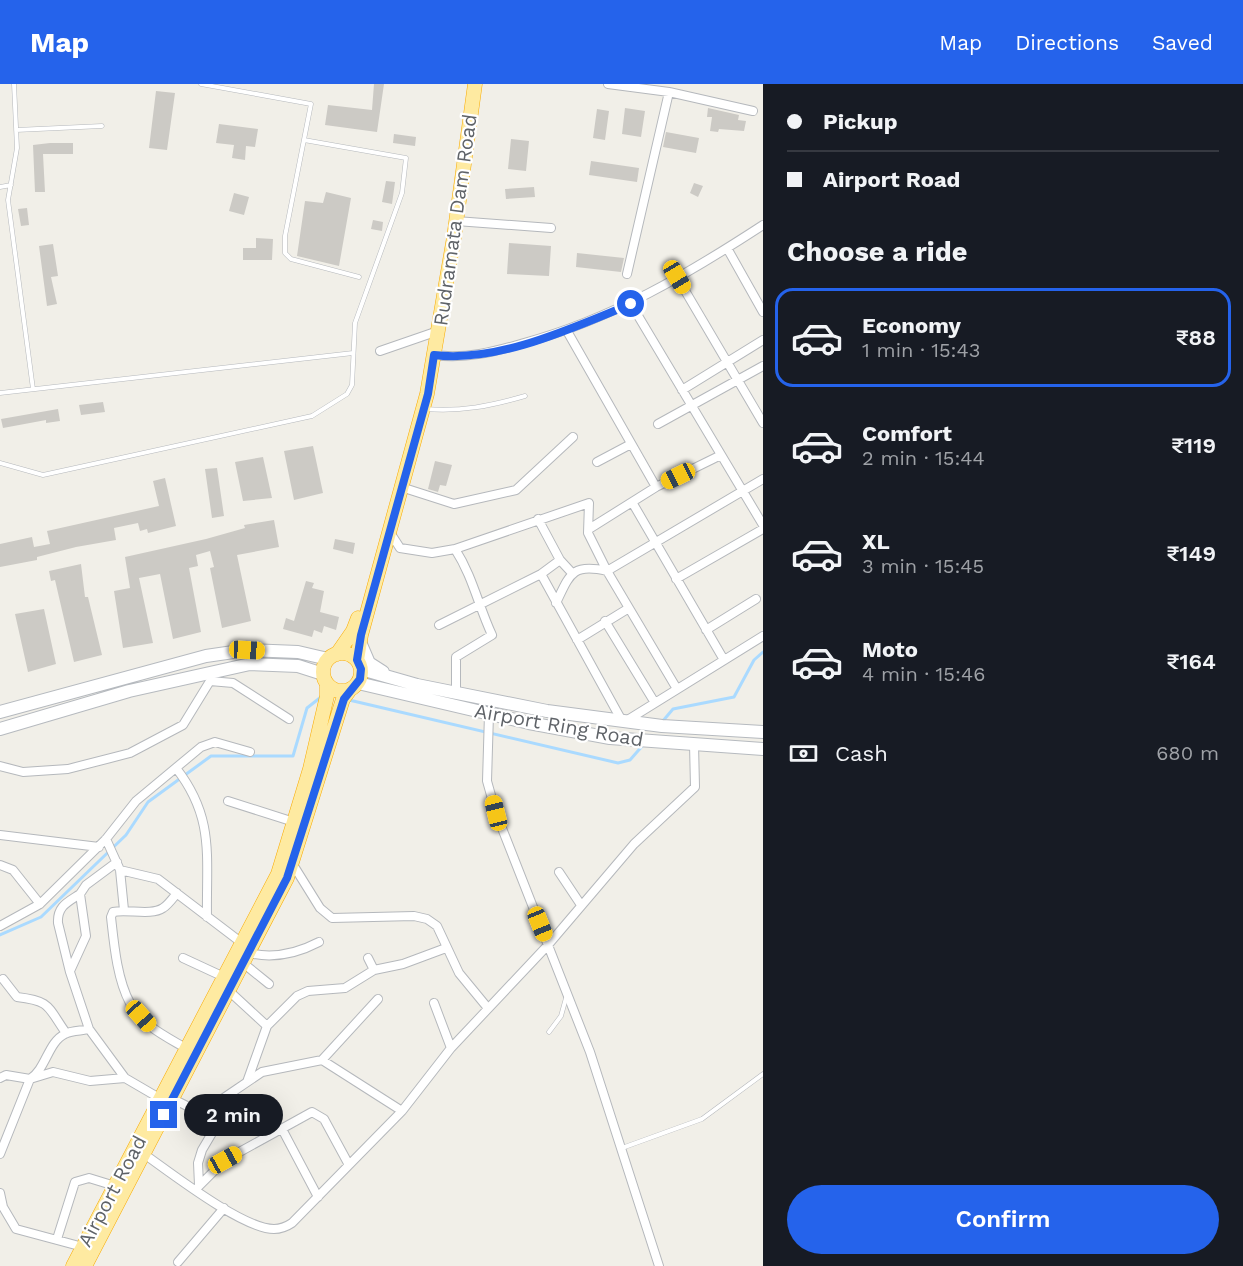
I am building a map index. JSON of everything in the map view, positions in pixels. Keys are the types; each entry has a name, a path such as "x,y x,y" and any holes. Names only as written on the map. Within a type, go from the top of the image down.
{"highway":[{"name":"Rudramata Dam Road","path":"356,636 389,531 423,409 456,221 475,84"},
{"path":"356,636 359,664 353,687 337,691 325,680 333,656 356,636"},
{"path":"333,656 348,654 359,664"},
{"name":"Airport Road","path":"73,1266 115,1186 167,1099 226,984 245,953 278,874 310,769 327,696 325,680"},
{"name":"Airport Road","path":"85,1266 144,1154 186,1049 245,953 287,878 344,699 353,687"}],"main road":[{"path":"0,712 206,656 247,650 328,651 356,636 369,663 400,681"},
{"path":"298,652 333,656"},
{"name":"Airport Ring Road","path":"359,664 400,681 547,711 662,726 762,731"},
{"path":"0,729 129,691 239,666 298,666 325,680"},
{"name":"Airport Ring Road","path":"353,687 610,738 763,749"}],"street":[{"path":"608,84 669,92 753,111"},
{"path":"627,274 669,92"},
{"path":"456,221 551,228"},
{"path":"434,355 460,358 567,331 631,304 763,225"},
{"path":"727,248 763,312"},
{"path":"677,277 763,423"},
{"path":"631,304 763,527 676,579"},
{"path":"380,351 438,331"},
{"path":"567,331 656,487"},
{"path":"682,390 763,340"},
{"path":"657,424 763,366"},
{"path":"401,488 454,504 516,490 573,437"},
{"path":"597,462 631,444"},
{"path":"589,529 656,487 721,455"},
{"path":"556,603 572,573 587,566 607,571 763,479"},
{"path":"632,502 724,660"},
{"path":"389,531 400,548 432,553 455,549 589,503 588,533 628,608 677,689"},
{"path":"538,519 560,560 572,573"},
{"path":"455,549 470,573 478,605 492,635 456,657 456,693"},
{"path":"439,625 541,574 560,560"},
{"path":"541,574 624,721 763,636"},
{"path":"706,630 756,599"},
{"path":"577,640 628,608"},
{"path":"605,621 655,703"},
{"path":"0,766 23,772 68,770 130,753 183,725 210,681 232,683 289,719"},
{"path":"489,714 488,781 496,813 590,1052 659,1266"},
{"path":"250,752 208,743 181,774 136,801 113,854 80,894 64,904 57,915 70,972 89,1029 125,1078 167,1099 195,1110 206,1110 262,1072 321,1060 378,999"},
{"path":"144,1154 197,1187 224,1208 263,1227 273,1229 292,1223 402,1110 451,1048 548,945 634,844 695,787 694,744"},
{"path":"181,774 196,797 204,817 207,917"},
{"path":"228,801 294,822"},
{"path":"0,835 99,847 113,854 158,879 207,917 245,953 269,984"},
{"path":"0,926 40,904 99,847"},
{"path":"113,854 124,910"},
{"path":"292,863 326,915 338,919 391,915 428,919 437,926 446,948 467,985 488,1007"},
{"path":"0,865 13,870 40,904"},
{"path":"559,872 581,905"},
{"path":"177,893 164,908 124,910 113,912 111,917 120,973 130,1004 152,1028 186,1049"},
{"path":"70,972 86,936 80,894"},
{"path":"245,953 268,957 301,951 319,942"},
{"path":"247,1082 267,1026 297,996 308,991 345,988 374,970 403,964 446,948"},
{"path":"183,958 226,984 267,1026"},
{"path":"368,958 374,970"},
{"path":"3,979 17,997 34,998 43,1002 66,1033"},
{"path":"434,1003 451,1048"},
{"path":"0,1154 30,1079 37,1074 58,1040 66,1033 89,1029"},
{"path":"321,1060 402,1110"},
{"path":"0,1078 6,1075 30,1079 53,1072 90,1081 125,1078"},
{"path":"197,1187 200,1156 215,1128 206,1110"},
{"path":"197,1187 225,1160 312,1112 320,1114 349,1165"},
{"path":"282,1129 318,1197"},
{"path":"57,1239 75,1182 88,1178 115,1186"},
{"path":"0,1192 3,1207 16,1229 27,1234 57,1239 83,1247"},
{"path":"178,1262 224,1208"}],"lane":[{"path":"14,84 17,147 8,200 33,389"},
{"path":"201,84 311,104 285,236 285,253 291,259 359,277"},
{"path":"16,130 102,126"},
{"path":"0,463 43,475 312,416 347,394 352,385 355,323 402,193 405,158 304,140"},
{"path":"0,187 11,185"},
{"path":"0,393 354,353"},
{"path":"423,409 453,411 473,409 525,396"},
{"path":"549,1032 561,1016 567,994"},
{"path":"620,1149 702,1119 763,1074"}],"building":[{"path":"374,84 384,84 377,132 325,125 328,105 372,110"},
{"path":"156,91 175,93 167,150 149,148"},
{"path":"625,108 645,111 641,137 622,134"},
{"path":"708,108 739,115 738,120 746,121 744,131 719,129 718,132 710,131 712,117 707,117"},
{"path":"597,109 609,111 605,140 593,138"},
{"path":"219,124 258,129 255,147 246,146 245,160 232,158 234,145 216,143"},
{"path":"666,132 699,138 696,153 663,147"},
{"path":"394,134 416,137 415,146 393,143"},
{"path":"511,139 529,141 526,171 508,169"},
{"path":"73,143 73,154 43,154 45,192 35,192 33,145"},
{"path":"591,161 639,168 637,182 589,175"},
{"path":"386,181 395,182 392,204 382,202"},
{"path":"694,183 703,186 698,197 690,193"},
{"path":"534,187 535,197 506,199 505,189"},
{"path":"326,192 351,198 339,266 297,256 305,201 323,203"},
{"path":"234,193 249,197 244,215 229,211"},
{"path":"27,208 29,225 21,226 18,209"},
{"path":"373,220 383,222 382,231 371,229"},
{"path":"256,238 273,239 272,260 243,260 243,248 256,248"},
{"path":"509,243 551,246 549,276 507,274"},
{"path":"53,244 58,276 51,277 57,304 47,306 39,246"},
{"path":"577,253 624,258 621,272 576,267"},
{"path":"103,402 105,412 81,415 79,405"},
{"path":"58,409 60,421 46,423 46,420 3,428 1,419"},
{"path":"313,446 323,493 294,500 284,451"},
{"path":"263,457 272,498 243,501 235,462"},
{"path":"435,461 452,465 446,486 440,485 438,492 428,489"},
{"path":"217,468 224,516 212,518 205,469"},
{"path":"165,478 176,526 148,533 147,529 140,531 138,523 114,528 116,540 76,547 37,557 37,560 0,567 0,544 32,537 34,547 50,544 47,531 159,506 153,481"},
{"path":"274,520 279,547 237,555 251,621 222,628 210,568 214,567 210,551 196,555 198,566 189,568 201,632 173,639 160,574 139,578 153,643 123,648 114,591 130,588 125,557 206,539 245,528 244,525"},
{"path":"335,539 355,543 353,554 333,549"},
{"path":"81,564 85,597 88,597 102,655 74,662 55,580 51,581 49,571"},
{"path":"306,581 314,583 312,588 324,591 320,612 339,617 336,630 324,626 322,633 314,630 312,637 283,629 286,618 294,621"},
{"path":"44,609 56,664 28,672 15,614"}],"waterway":[{"path":"662,722 673,709 734,697 754,660 763,652"},
{"path":"0,935 41,917 126,835 148,802 211,756 293,756 307,708 321,697"},
{"path":"349,700 618,763 630,760 644,744"}],"route":[{"path":"164,1115 287,878 344,699 358,683 362,674 357,660 361,635 428,394 434,355 460,358 503,349 567,331 631,304"}]}
